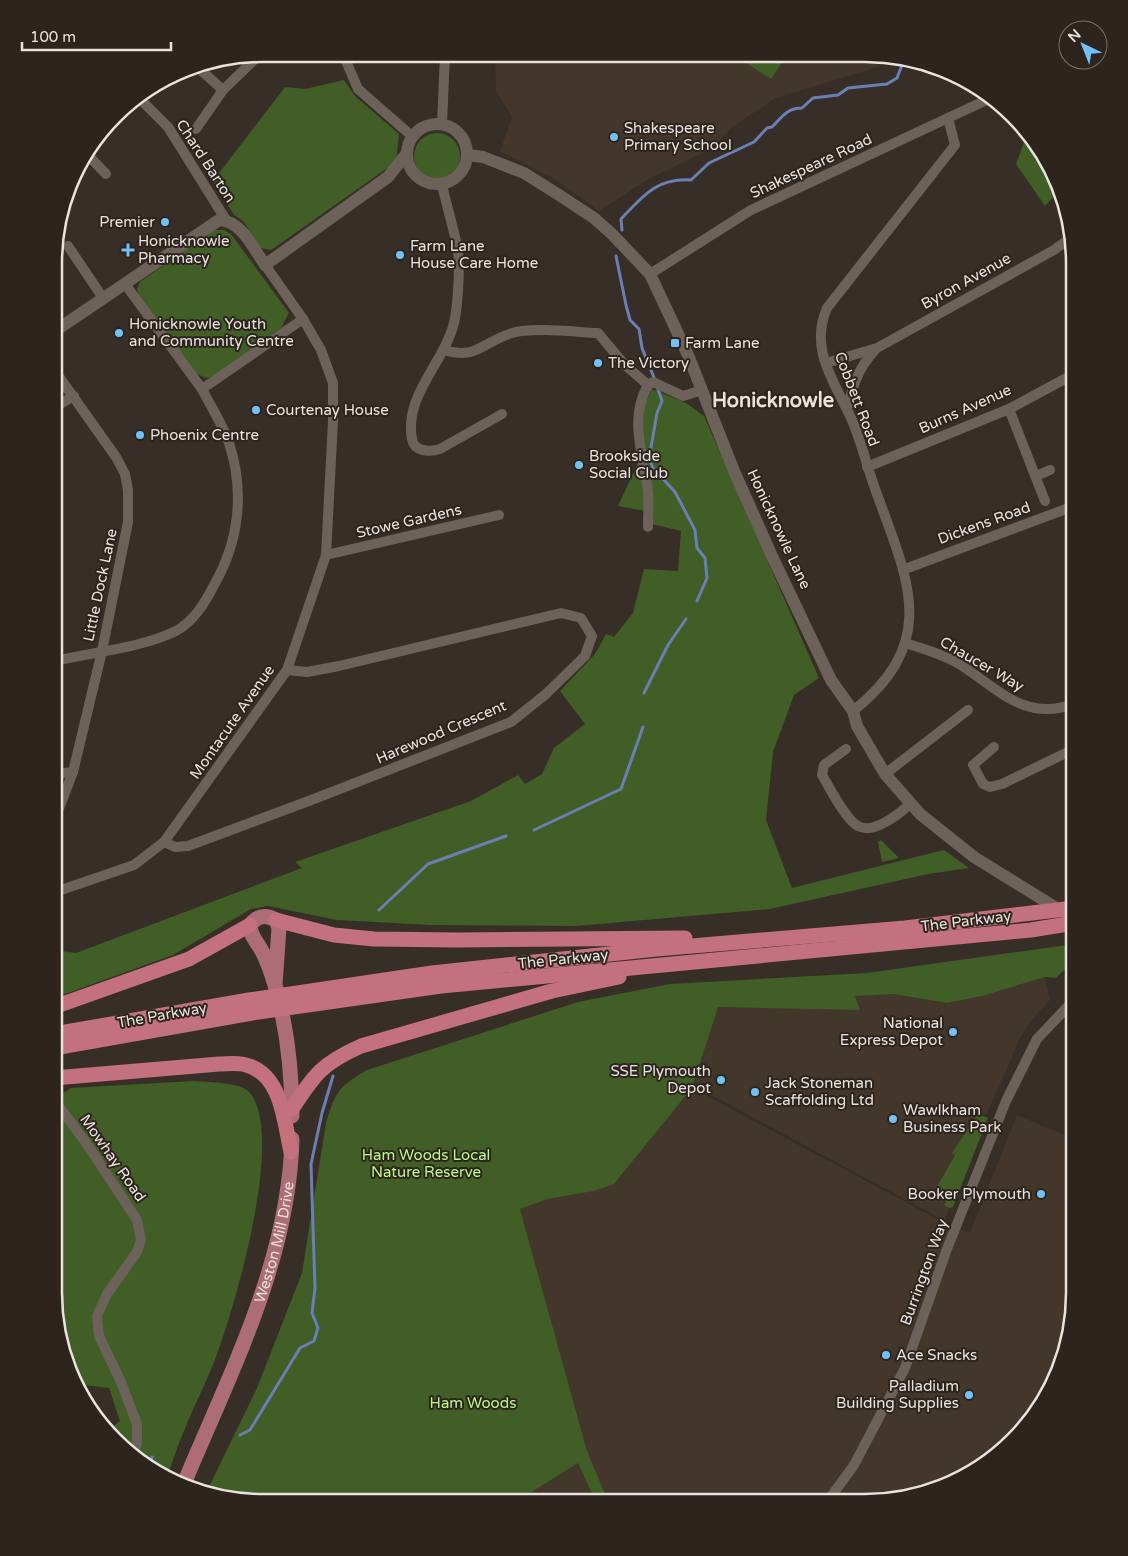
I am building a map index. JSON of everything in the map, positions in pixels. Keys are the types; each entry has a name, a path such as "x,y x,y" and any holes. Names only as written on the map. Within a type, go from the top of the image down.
{"highway":[{"name":"The Parkway","path":"311,998 498,965 770,938 905,928 1066,909"},
{"path":"276,920 334,935 374,939 770,938"},
{"name":"The Parkway","path":"62,1033 311,998 1031,930 1066,924"},
{"path":"62,1004 189,960 250,925"},
{"path":"292,1110 321,1068 337,1057 376,1040 552,991 684,962"},
{"name":"The Parkway","path":"62,1046 250,1006"},
{"path":"62,1077 219,1064 246,1064 260,1072 271,1082 277,1094 291,1152"}],"main road":[{"path":"263,916 276,920 279,937 275,985 262,952 250,933 250,925 255,919 263,916"},
{"name":"Weston Mill Drive","path":"186,1478 245,1337 277,1249 291,1152 292,1110 291,1080 283,1021 275,985"}],"street":[{"path":"346,62 358,89 413,137"},
{"path":"442,124 445,62"},
{"name":"Chard Barton","path":"196,129 223,90 251,63"},
{"path":"203,72 223,90"},
{"name":"Shakespeare Road","path":"650,274 751,210 983,101"},
{"name":"Chard Barton","path":"143,102 168,127 226,220"},
{"name":"Cobbett Road","path":"853,711 888,678 905,643 911,615 905,569 847,409 826,363 819,335 820,324 827,308 955,145 948,118"},
{"path":"62,326 211,224 226,220 233,222 265,265 388,177 407,153 413,137 426,127 442,124 450,127 464,138 468,155 463,171 457,178 442,185 424,182 417,177 405,174 388,177"},
{"path":"407,153 408,162 417,177"},
{"name":"Honicknowle Lane","path":"468,155 483,158 524,173 560,195 611,233 650,274 681,340 734,471 780,571 832,680 853,711 857,726 885,774 910,804 974,857 1066,913"},
{"path":"92,159 106,174"},
{"path":"442,185 458,253 454,323 443,350 422,385 411,418 412,442 418,448 429,452 440,449 502,414"},
{"name":"Byron Avenue","path":"826,363 877,348 1046,255 1064,242"},
{"path":"68,246 103,298"},
{"name":"Montacute Avenue","path":"62,890 134,865 164,842 287,670 326,555 333,421 333,383 321,350 303,319 265,265"},
{"path":"62,659 153,640 178,630 200,610 227,563 239,519 237,484 229,443 202,389 125,284"},
{"path":"202,389 303,319"},
{"path":"443,350 460,355 475,351 512,333 546,331 598,333 624,364 651,384 683,396 702,390"},
{"name":"Byron Avenue","path":"847,409 855,378 866,360 877,348"},
{"name":"Burns Avenue","path":"867,467 1009,409 1066,378"},
{"name":"Little Dock Lane","path":"62,380 116,457 126,474 128,490 128,522 102,650 73,772 62,801"},
{"path":"648,527 648,492 638,444 640,400 651,384"},
{"path":"62,404 74,396"},
{"path":"1009,409 1045,500"},
{"path":"1036,476 1050,470"},
{"name":"Dickens Road","path":"905,569 1066,509"},
{"name":"Stowe Gardens","path":"326,555 499,515"},
{"name":"Harewood Crescent","path":"164,842 175,847 188,846 314,800 512,722 546,694 585,656 592,636 581,618 561,613 338,666 307,672 287,670"},
{"name":"Chaucer Way","path":"905,643 940,653 960,665 998,694 1024,705 1037,710 1052,710 1066,706"},
{"path":"885,774 968,710"},
{"path":"994,747 972,766 983,784 990,787 1002,784 1066,753"},
{"path":"846,749 824,765 822,775 852,820 859,827 866,828 887,822 910,804"},
{"path":"62,773 73,772"},
{"name":"Burrington Way","path":"834,1494 854,1465 904,1368 947,1249 1006,1101 1037,1039 1066,1008"},
{"name":"Mowhay Road","path":"62,1111 87,1144 137,1220 141,1240 137,1252 108,1294 97,1316 99,1336 122,1382 137,1424 135,1447"}],"shaded area":[{"name":"Shakespeare Primary School","path":"495,62 865,62 876,63 881,66 776,98 732,127 713,148 647,180 599,211 555,179 500,151 512,117 496,91"},
{"path":"1045,977 1050,1000 1030,1022 1017,1043 986,1115 978,1114 953,1153 955,1154 934,1193 931,1191 934,1198 938,1191 948,1196 944,1204 949,1208 945,1221 680,1078 718,1007 860,1009 855,996 893,994 947,1003 982,996"},
{"path":"692,1088 943,1222 970,1233 1017,1115 1066,1136 1066,1293 1064,1319 1059,1345 1045,1382 1032,1404 1016,1425 987,1452 954,1473 904,1490 865,1494 514,1494 587,1451 520,1209 548,1199 594,1191 614,1184"}],"green space":[{"path":"745,62 782,62 771,79"},
{"path":"344,80 355,96 399,134 396,162 271,250 261,248 243,221 234,215 213,181 285,87 305,89"},
{"path":"437,133 450,137 456,143 460,156 456,169 450,175 437,179 424,175 418,169 414,156 418,143 424,137"},
{"path":"1020,136 1039,163 1054,196 1045,206 1016,164 1024,142"},
{"path":"213,230 224,230 231,234 289,313 281,328 211,377 205,378 196,373 139,296 137,289 140,282"},
{"path":"652,389 686,403 704,416 819,678 794,695 773,752 766,820 792,888 944,850 969,868 928,874 770,909 576,926 431,925 337,920 268,906 251,909 173,955 62,995 62,951 76,953 302,868 295,862 471,801 518,775 525,784 542,774 554,748 585,724 560,691 595,654 606,634 614,637 633,613 644,569 678,571 681,531 643,522 645,511 618,506 637,465 645,403"},
{"path":"881,840 899,858 882,862 878,842"},
{"name":"Ham Woods","path":"1066,945 1066,968 1056,978 1045,977 982,996 947,1003 893,994 855,996 860,1010 718,1007 692,1088 614,1184 594,1191 548,1199 520,1209 587,1451 605,1494 592,1494 578,1463 528,1494 263,1494 237,1492 209,1486 257,1388 302,1273 326,1123 339,1091 350,1081 367,1070 578,1002 670,984 867,973"},
{"path":"193,1081 230,1084 248,1091 259,1111 262,1141 260,1178 245,1260 217,1354 169,1471 141,1452 113,1426 120,1421 109,1388 85,1385 69,1345 62,1293 62,1094 71,1088"},
{"path":"978,1114 988,1118 953,1207 949,1208 944,1205 948,1196 938,1191 934,1199 931,1191 934,1192 955,1155 952,1153"}],"waterway":[{"path":"622,230 621,219 636,203 659,185 679,180 691,180 709,163 754,142 767,128 772,127 785,114 797,108 802,108 813,98 838,95 848,88 887,84 897,78 902,66"},
{"path":"616,256 630,320 639,329 642,348 655,380"},
{"path":"657,386 662,401 657,413 649,459 653,468 675,492 695,530 697,548 705,558 707,578 697,601"},
{"path":"644,693 668,645 686,619"},
{"path":"534,830 621,789 643,727"},
{"path":"379,910 428,864 506,836"},
{"path":"240,1435 250,1430 300,1348 314,1341 318,1328 312,1313 315,1288 311,1164 322,1113 333,1076"}],"place":[{"name":"Shakespeare Primary School","path":"614,137"},
{"name":"Premier","path":"165,222"},
{"name":"Honicknowle Pharmacy","path":"128,250"},
{"name":"Farm Lane House Care Home","path":"400,255"},
{"name":"Honicknowle Youth and Community Centre","path":"119,333"},
{"name":"Farm Lane","path":"675,343"},
{"name":"The Victory","path":"598,363"},
{"name":"Courtenay House","path":"256,410"},
{"name":"Phoenix Centre","path":"140,435"},
{"name":"Brookside Social Club","path":"579,465"},
{"name":"National Express Depot","path":"953,1032"},
{"name":"SSE Plymouth Depot","path":"721,1080"},
{"name":"Jack Stoneman Scaffolding Ltd","path":"755,1092"},
{"name":"Wawlkham Business Park","path":"893,1119"},
{"name":"Booker Plymouth","path":"1041,1194"},
{"name":"Ace Snacks","path":"886,1355"},
{"name":"Palladium Building Supplies","path":"969,1395"}],"district":[{"name":"Honicknowle","path":"773,401"}],"park label":[{"name":"Ham Woods Local Nature Reserve","path":"426,1164"}]}
